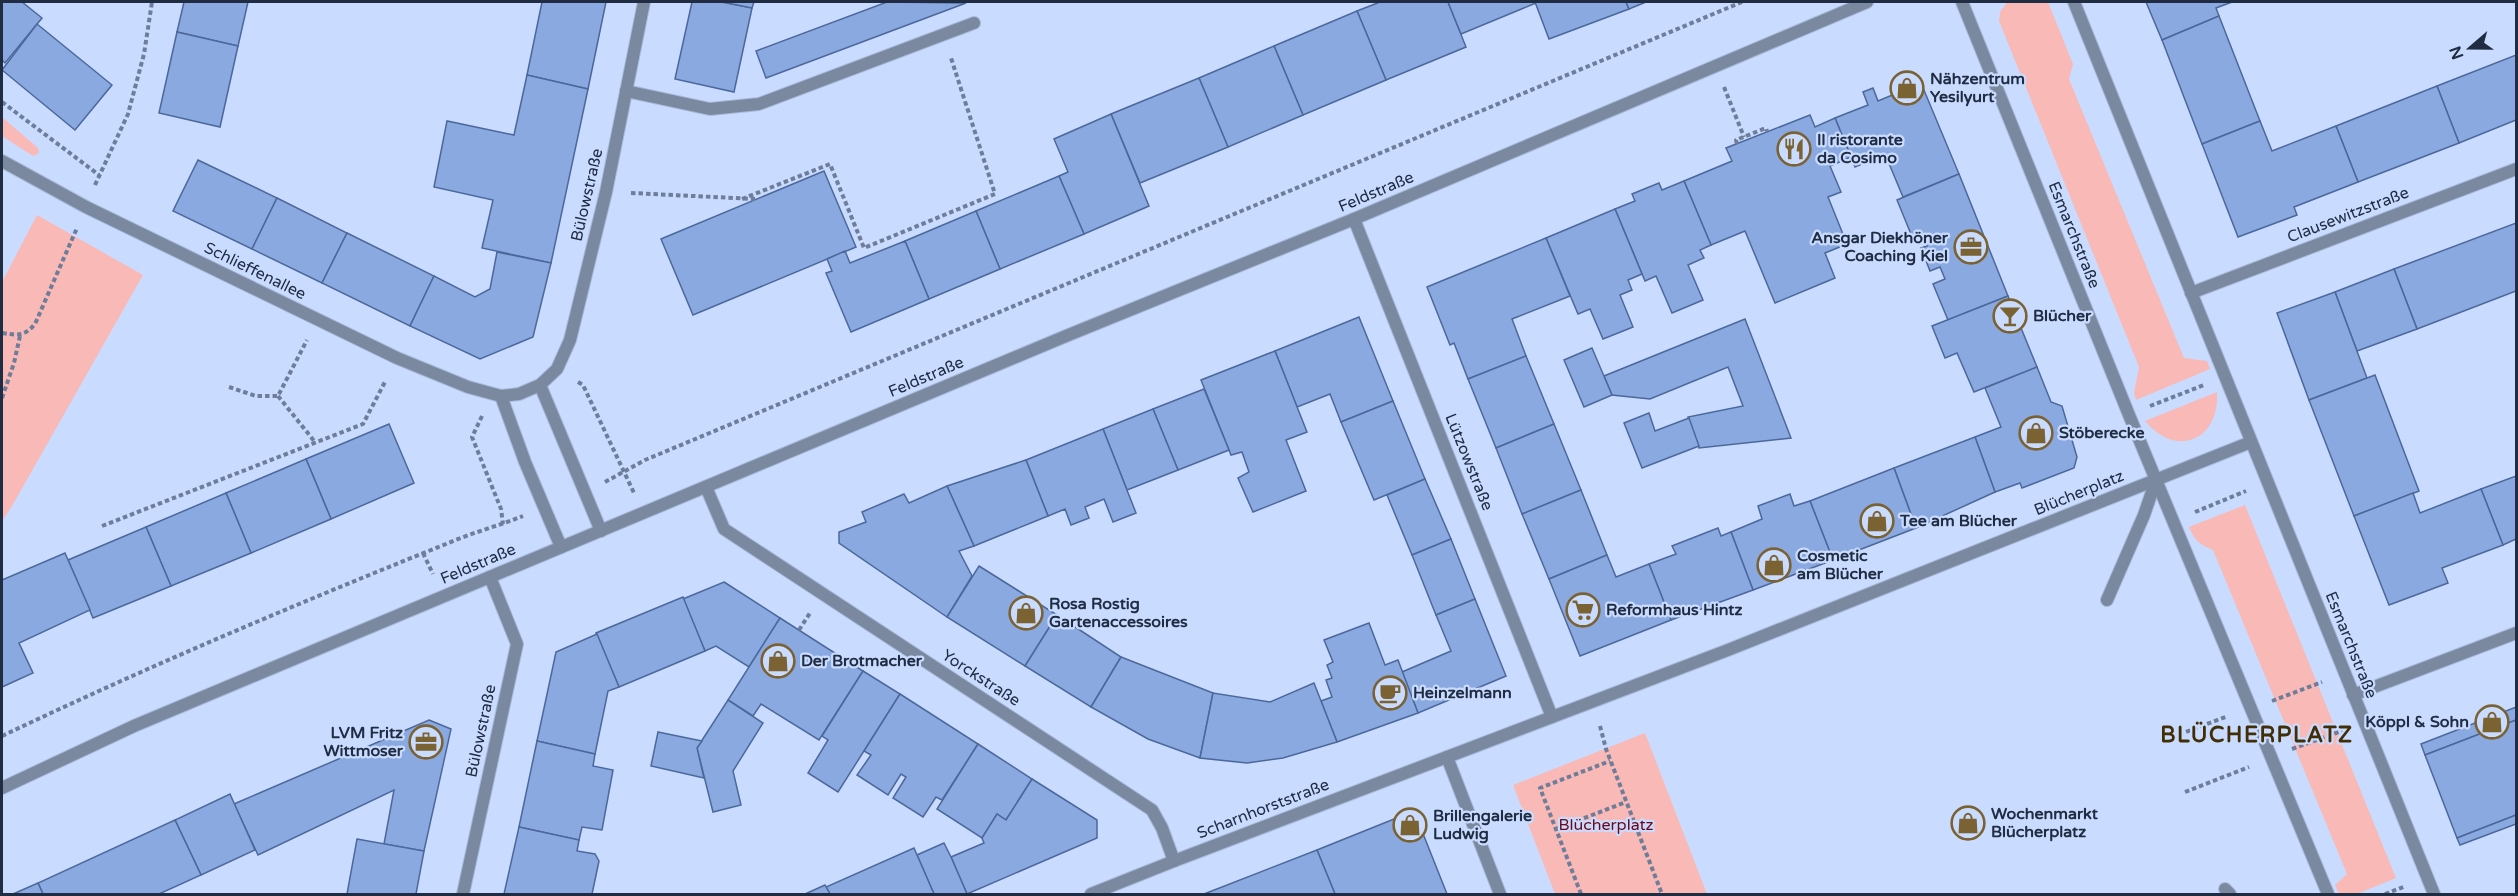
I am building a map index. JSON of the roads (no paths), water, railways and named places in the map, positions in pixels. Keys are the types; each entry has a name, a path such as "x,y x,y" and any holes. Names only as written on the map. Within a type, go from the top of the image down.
{"street":[{"name":"Bülowstraße","path":"501,396 519,394 540,385 557,369 570,340 606,192 644,2"},
{"name":"Feldstraße","path":"2,788 155,717 1066,336 1354,219 1543,137 1867,2"},
{"name":"Esmarchstraße","path":"1962,2 2129,415 2328,894"},
{"name":"Esmarchstraße","path":"2074,2 2434,894"},
{"path":"626,91 710,109 759,104 974,23"},
{"name":"Schlieffenallee","path":"2,161 86,207 397,358 450,381 501,396"},
{"name":"Clausewitzstraße","path":"2191,293 2517,169"},
{"name":"Lützowstraße","path":"1354,219 1552,717"},
{"path":"540,385 601,531"},
{"path":"501,396 525,462 561,547"},
{"path":"2107,600 2144,515 2156,480 2251,442"},
{"name":"Blücherplatz","path":"1447,757 1915,577 2156,480"},
{"name":"Yorckstraße","path":"706,487 724,530 1152,810 1162,828 1174,861"},
{"name":"Bülowstraße","path":"463,894 517,644 490,577"},
{"path":"2353,695 2517,633"},
{"path":"1447,757 1500,894"},
{"name":"Scharnhorststraße","path":"1092,894 1447,757"}],"place":[{"name":"Nähzentrum Yesilyurt","path":"1907,88"},
{"name":"Il ristorante da Cosimo","path":"1794,149"},
{"name":"Ansgar Diekhöner Coaching Kiel","path":"1971,247"},
{"name":"Blücher","path":"2010,316"},
{"name":"Stöberecke","path":"2036,433"},
{"name":"Tee am Blücher","path":"1877,521"},
{"name":"Cosmetic am Blücher","path":"1774,565"},
{"name":"Reformhaus Hintz","path":"1583,610"},
{"name":"Rosa Rostig Gartenaccessoires","path":"1026,613"},
{"name":"Der Brotmacher","path":"778,661"},
{"name":"Heinzelmann","path":"1390,693"},
{"name":"Köppl & Sohn","path":"2492,722"},
{"name":"LVM Fritz Wittmoser","path":"426,742"},
{"name":"Wochenmarkt Blücherplatz","path":"1968,823"},
{"name":"Brillengalerie Ludwig","path":"1410,825"}],"district":[{"name":"BLÜCHERPLATZ","path":"2257,735"}]}
